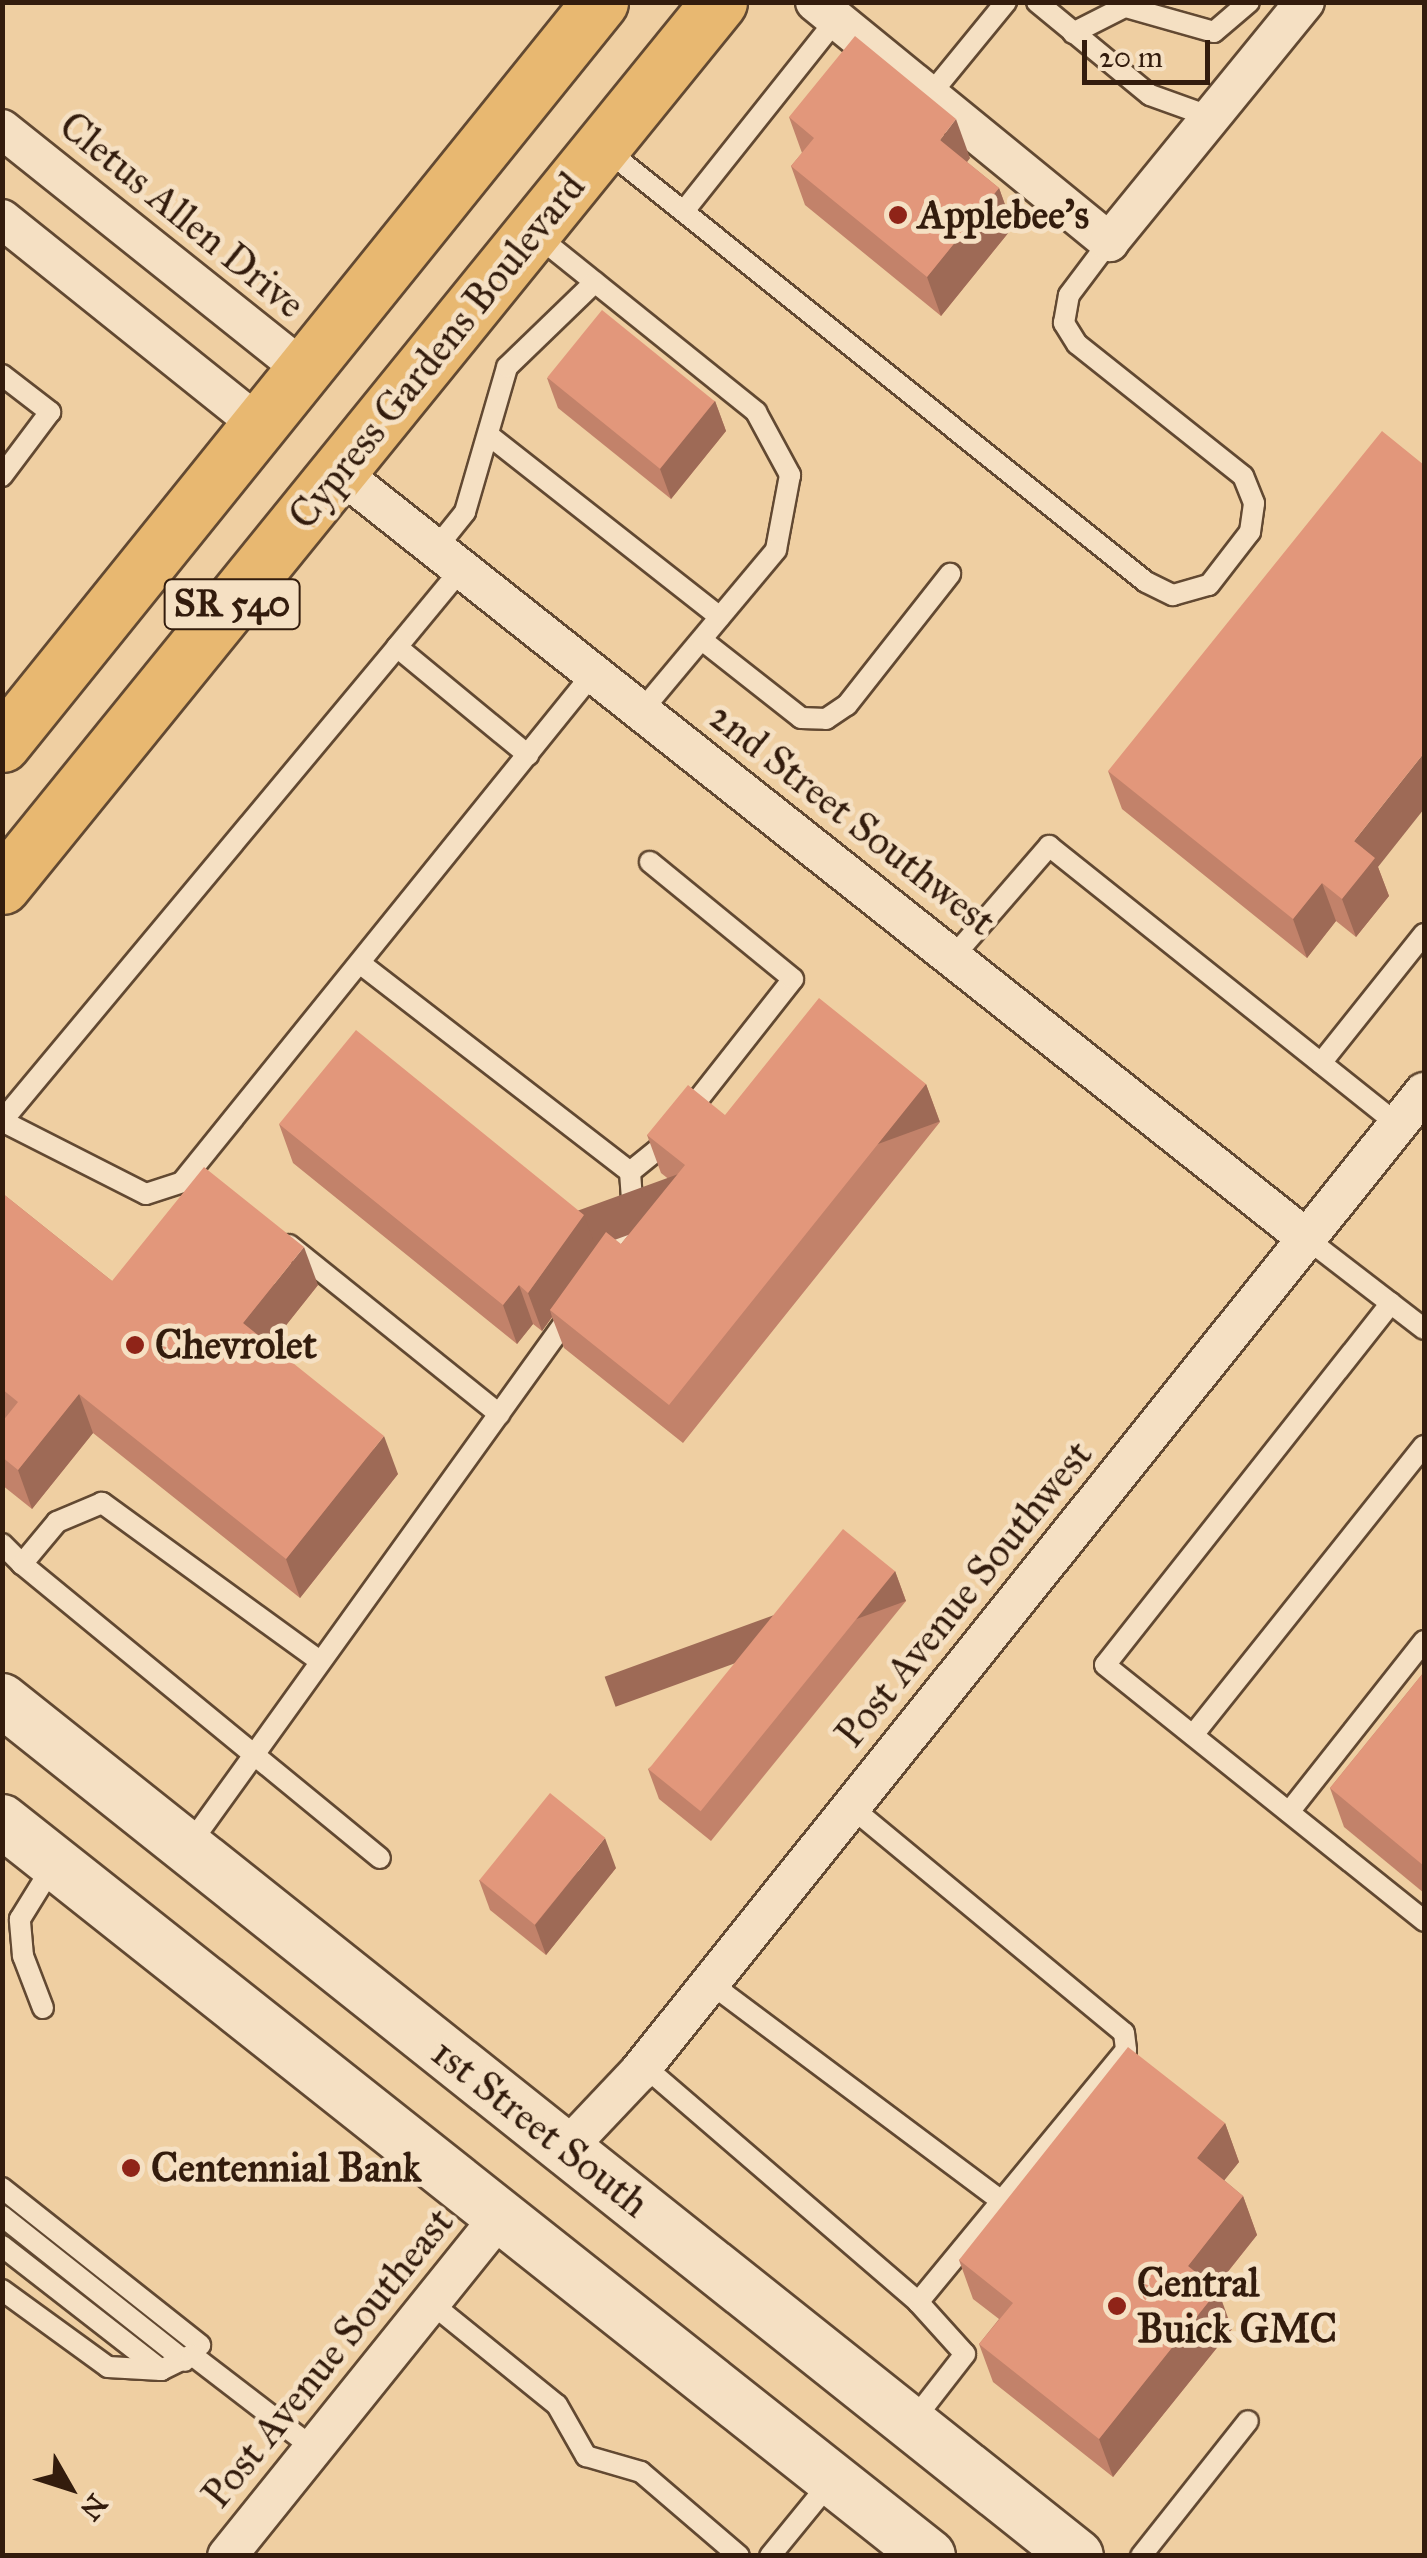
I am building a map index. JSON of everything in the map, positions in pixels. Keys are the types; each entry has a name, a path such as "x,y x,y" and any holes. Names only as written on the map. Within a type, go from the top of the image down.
{"main road":[{"name":"SR 540","path":"2,744 600,2"},
{"name":"Cypress Gardens Boulevard","path":"2,886 719,2"},
{"name":"1st Street South","path":"2,1700 1077,2556"},
{"path":"2,1821 929,2556"}],"street":[{"path":"825,11 1108,242 1305,2"},
{"name":"Cletus Allen Drive","path":"2,129 304,371"},
{"path":"2,219 260,426"},
{"name":"2nd Street Southwest","path":"339,472 1306,1238"},
{"name":"Post Avenue Southwest","path":"568,2148 644,2066 1424,1092"},
{"name":"Post Avenue Southeast","path":"227,2556 500,2216"}],"lane":[{"path":"929,96 1006,2"},
{"path":"1037,2 1150,96 1211,117"},
{"path":"1074,33 1132,5 1214,32 1249,2"},
{"path":"684,211 825,11"},
{"path":"603,146 1146,582 1173,594 1209,585 1250,532 1254,503 1243,476 1077,344 1064,323 1069,295 1108,242"},
{"path":"533,232 756,412 780,444 790,513 776,550 642,710"},
{"path":"594,672 361,964 202,1175 146,1194 2,1121 397,647 450,557 491,437 506,367 595,282"},
{"path":"2,375 50,412 2,476"},
{"path":"491,437 720,617"},
{"path":"702,640 800,718 826,719 848,704 950,574"},
{"path":"397,647 528,755"},
{"path":"953,957 1050,846 1398,1125"},
{"path":"630,1172 672,1134 793,978 650,862"},
{"path":"1321,1063 1424,934"},
{"path":"188,1848 317,1659 613,1256 633,1213 630,1172 361,964"},
{"path":"271,1230 499,1414"},
{"path":"1306,1238 1424,1329"},
{"path":"1391,1303 1105,1665 1424,1921"},
{"path":"1192,1736 1424,1446"},
{"path":"22,1564 57,1522 102,1504 317,1659"},
{"path":"2,1544 380,1858"},
{"path":"1288,1812 1424,1641"},
{"path":"851,1807 1124,2034 1126,2050 918,2302"},
{"path":"43,2008 22,1956 20,1919 56,1862"},
{"path":"710,1983 1000,2201"},
{"path":"644,2066 918,2302 965,2354 912,2422"},
{"path":"2,2188 192,2354"},
{"path":"2,2216 313,2448"},
{"path":"2,2246 161,2370"},
{"path":"2,2290 91,2360 161,2370 192,2354"},
{"path":"430,2303 557,2405 586,2456 641,2472 740,2556"},
{"path":"1141,2556 1248,2421"},
{"path":"770,2556 833,2479"}],"building":[{"path":"855,36 956,119 940,140 999,188 927,277 791,166 814,138 789,117"},
{"path":"602,310 715,401 660,469 547,378"},
{"path":"1382,431 1424,465 1424,753 1354,841 1375,858 1342,899 1322,883 1293,919 1108,771"},
{"path":"819,998 926,1084 669,1405 550,1310 606,1232 621,1244 685,1165 647,1135 688,1085 725,1115"},
{"path":"356,1030 584,1215 528,1293 519,1285 503,1305 279,1124"},
{"path":"204,1167 304,1247 243,1323 384,1436 286,1559 79,1394 18,1470 2,1457 2,1422 18,1402 2,1389 2,1193 112,1281"},
{"path":"843,1529 895,1571 701,1811 649,1769"},
{"path":"1424,1672 1424,1866 1330,1788"},
{"path":"550,1793 605,1838 535,1925 480,1880"},
{"path":"1128,2047 1225,2123 1197,2158 1243,2196 1188,2266 1218,2290 1099,2439 979,2344 1013,2303 959,2260"}],"place":[{"name":"Applebee's","path":"898,215"},
{"name":"Chevrolet","path":"135,1345"},
{"name":"Centennial Bank","path":"131,2168"},
{"name":"Central Buick GMC","path":"1117,2306"}]}
